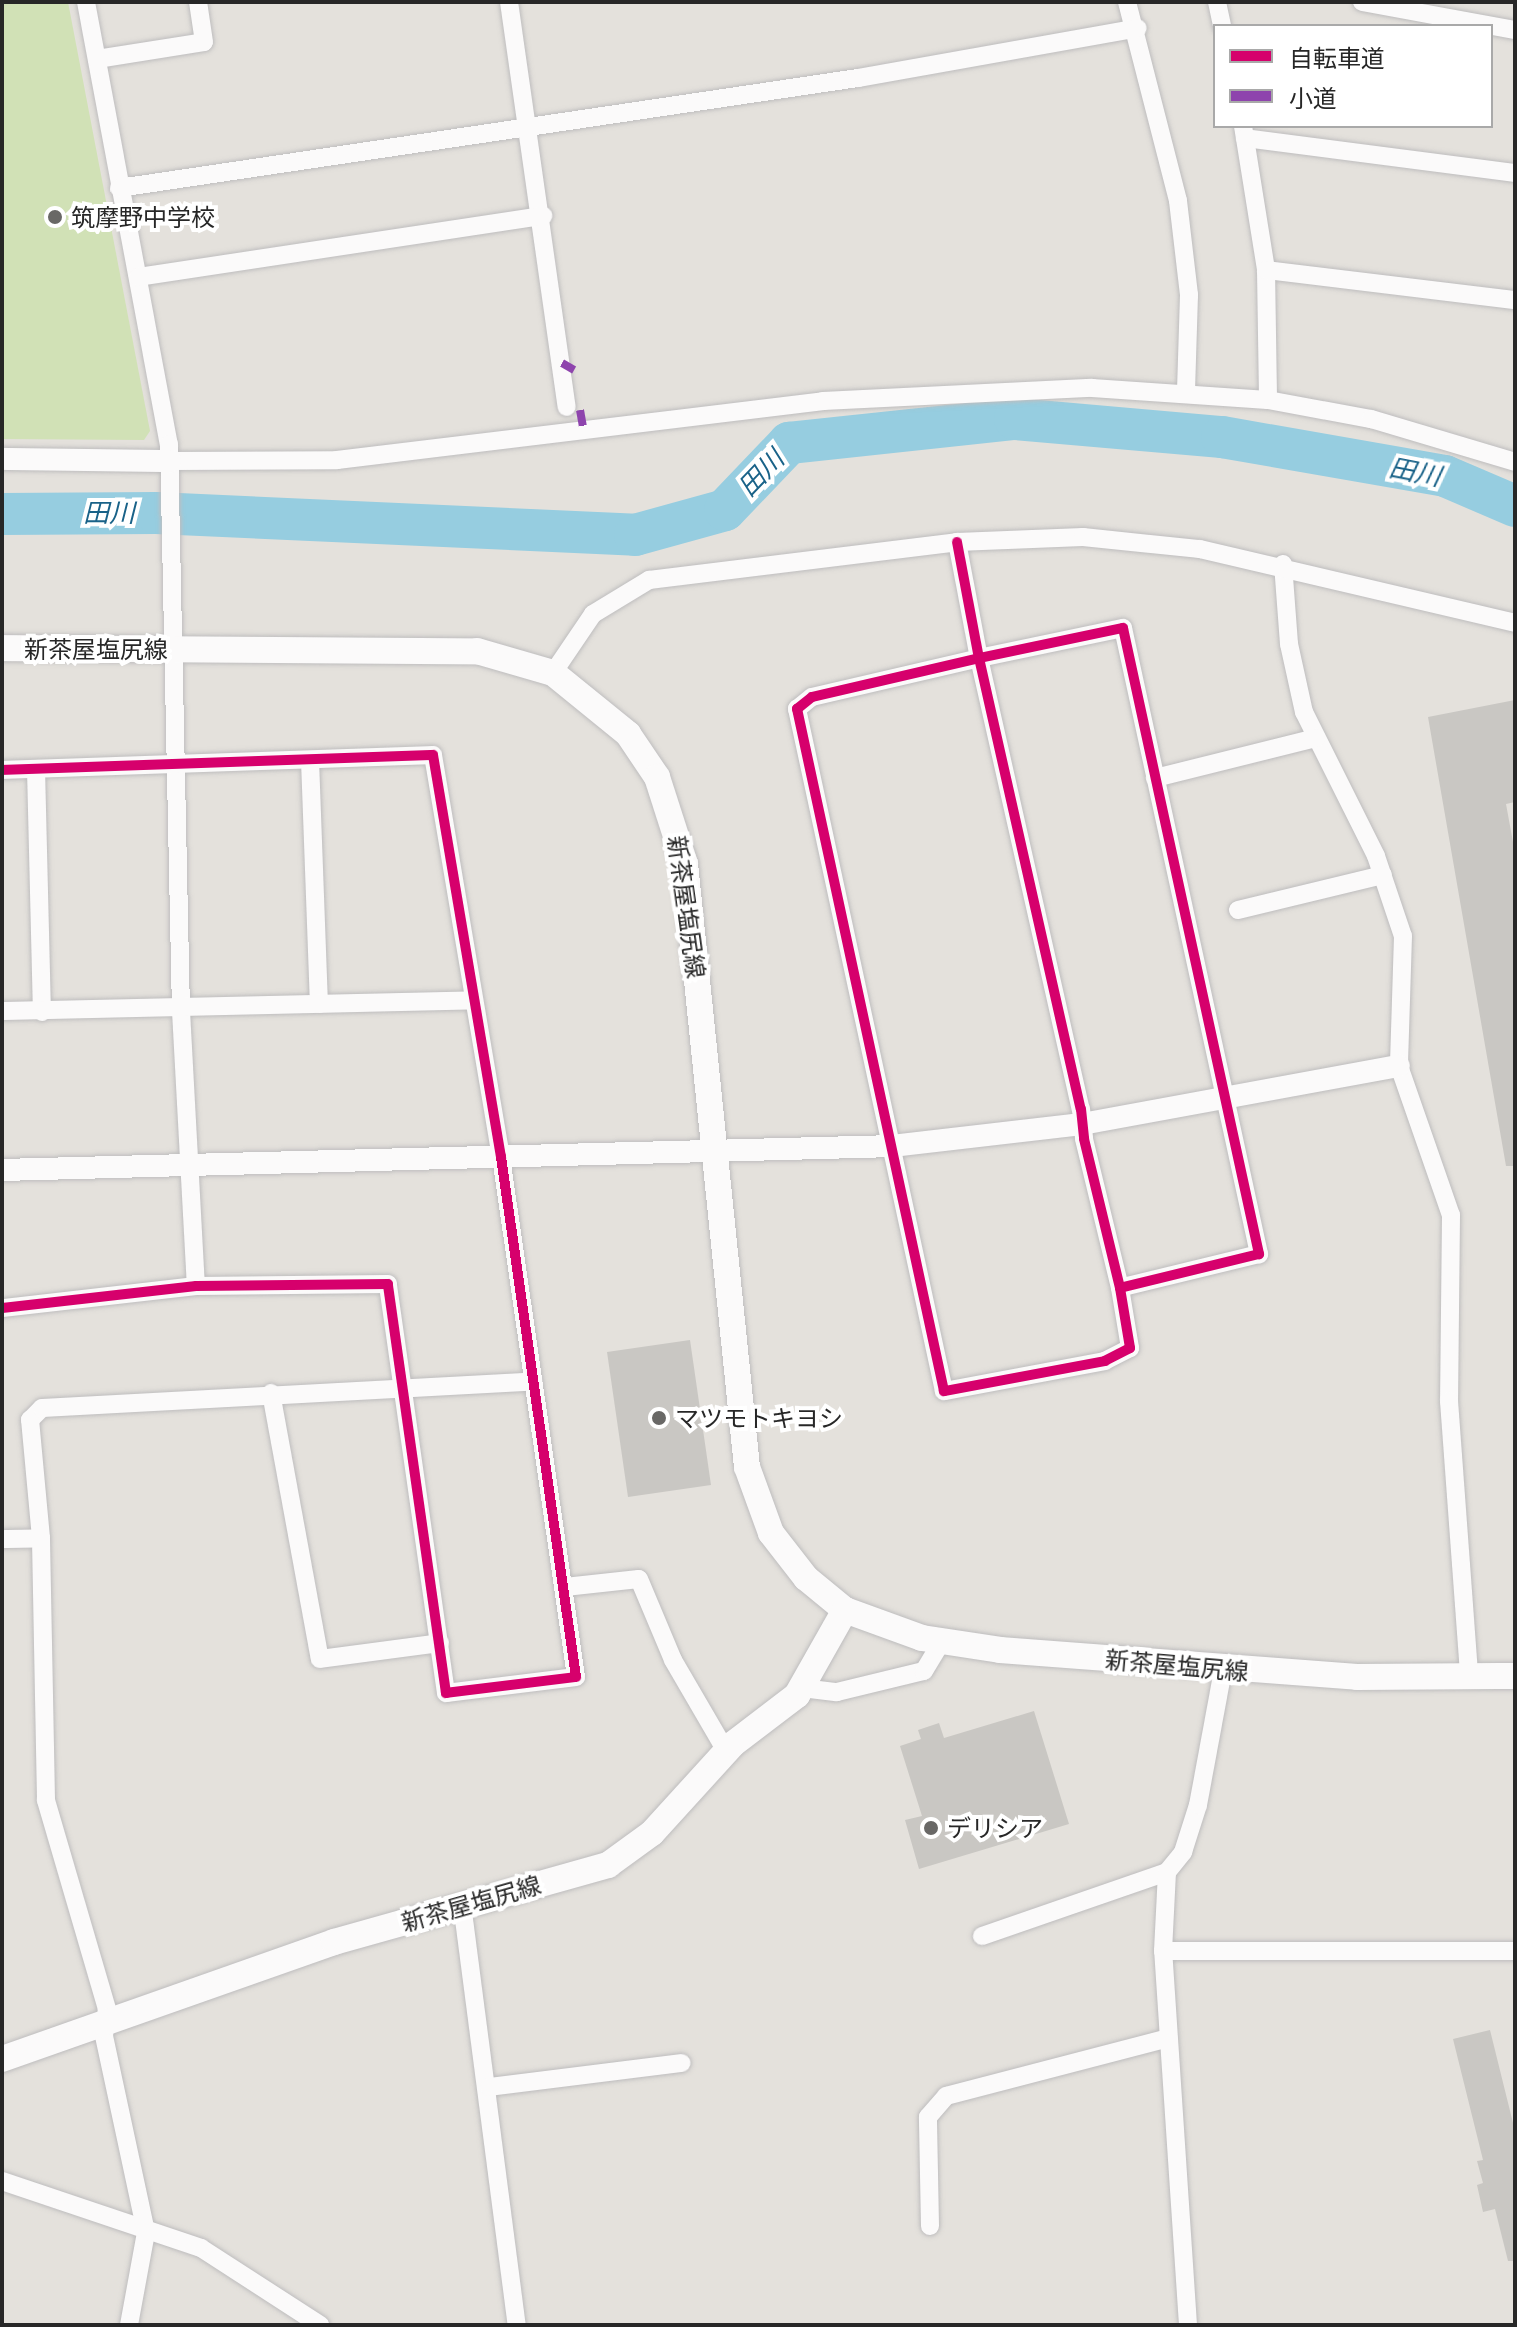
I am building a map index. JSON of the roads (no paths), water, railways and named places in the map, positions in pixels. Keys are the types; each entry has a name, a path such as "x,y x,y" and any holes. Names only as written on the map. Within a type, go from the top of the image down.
{"main road":[{"name":"新茶屋塩尻線","path":"2,648 477,651 553,673 628,734 651,766 673,816 692,913 737,1398 756,1501 787,1556 845,1610 942,1641 1223,1670 1515,1676"},
{"name":"新茶屋塩尻線","path":"2,2059 462,1904 608,1865 652,1833 726,1751 802,1688 845,1610"}],"street":[{"path":"86,2 138,277 170,470 181,1011 196,1286"},
{"path":"97,59 204,42 198,2"},
{"path":"509,2 543,216 567,407"},
{"path":"1127,2 1138,28 1178,201 1189,295 1186,392"},
{"path":"1217,2 1222,24"},
{"path":"1362,2 1482,24"},
{"path":"1493,26 1515,30"},
{"path":"119,188 528,127 1138,28"},
{"path":"1268,400 1266,270 1244,132 1515,173"},
{"path":"138,277 543,216"},
{"path":"1266,270 1515,300"},
{"path":"2,459 170,470 337,460 902,394 1186,392 1268,400 1371,419 1515,462"},
{"path":"553,673 593,614 649,580 957,542 1083,537 1283,564 1515,623"},
{"path":"957,542 979,658 1120,1288 1130,1348 1105,1361 944,1391 797,709 812,697 979,658 1123,628 1259,1254 1120,1288"},
{"path":"1283,564 1289,644 1316,738 1383,875 1403,936 1399,1066 1451,1215 1449,1401 1469,1676"},
{"path":"1155,778 1316,738"},
{"path":"2,770 433,755 470,1000 501,1157 576,1677 446,1693 406,1384 388,1284 196,1286 2,1308"},
{"path":"310,760 319,1004"},
{"path":"36,769 42,1012"},
{"path":"1238,910 1383,875"},
{"path":"2,1011 181,1011 470,1000"},
{"path":"2,1170 892,1146 1082,1124 1399,1066"},
{"path":"129,2325 146,2232 104,2036 106,2022 46,1800 41,1538 30,1420 42,1408 406,1384 533,1381"},
{"path":"271,1393 320,1659 440,1643"},
{"path":"2,1539 41,1538"},
{"path":"565,1587 639,1579 673,1660 726,1751"},
{"path":"802,1688 837,1692 924,1671 942,1641"},
{"path":"982,1936 1167,1872 1183,1852 1198,1805 1223,1670"},
{"path":"1167,1872 1163,1951 1188,2325"},
{"path":"462,1904 489,2087 517,2325"},
{"path":"1163,1951 1515,1951"},
{"path":"930,2226 928,2117 946,2096 1169,2038"},
{"path":"489,2087 682,2063"},
{"path":"2,2181 224,2258 320,2325"}],"waterway":[{"name":"田川","path":"2,514 156,513 635,535 725,510 789,443 1015,419 1222,437 1445,476 1515,506"}],"place":[{"name":"筑摩野中学校","path":"55,217"},
{"name":"マツモトキヨシ","path":"659,1418"},
{"name":"デリシア","path":"931,1828"}]}
